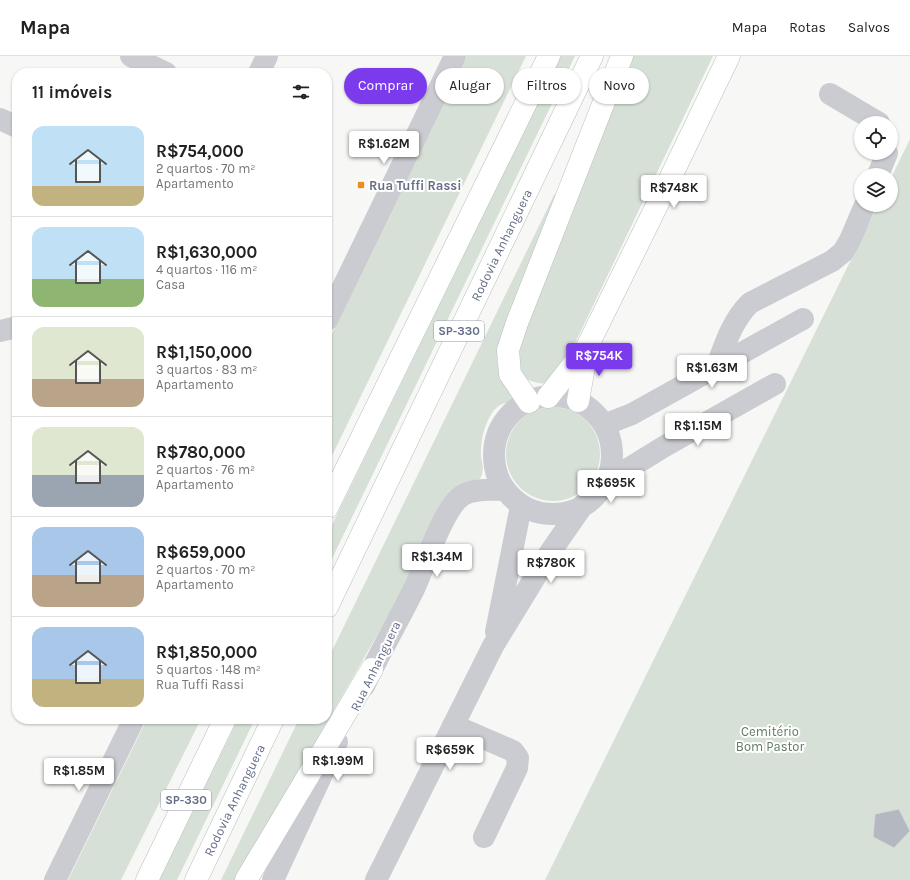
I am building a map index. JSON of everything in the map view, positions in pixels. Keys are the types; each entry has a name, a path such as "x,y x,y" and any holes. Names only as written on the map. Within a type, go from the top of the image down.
{"main road":[{"name":"SP-330","path":"332,498 549,56"},
{"name":"Rodovia Anhanguera","path":"332,597 592,56"},
{"path":"622,56 517,323 508,350 510,374 539,399 587,346 729,56"},
{"path":"578,401 587,346"},
{"path":"246,880 372,669"},
{"name":"SP-330","path":"147,880 223,724"},
{"name":"Rodovia Anhanguera","path":"196,880 271,724"}],"street":[{"path":"130,56 155,68"},
{"path":"261,68 267,56"},
{"path":"332,298 335,284 455,56"},
{"path":"830,94 868,116"},
{"path":"0,119 12,125"},
{"path":"716,368 732,327 740,313 750,303 832,261 843,252 862,212"},
{"path":"604,425 632,414 803,319"},
{"path":"0,331 12,328"},
{"path":"605,483 664,446 775,384"},
{"path":"563,397 578,401 594,412 604,425 611,444 612,464 605,483 596,496 583,506 568,512 552,514 536,512 521,506 510,497 505,490 496,470 495,450 500,430 512,413 539,399 563,397"},
{"name":"Rua Anhanguera","path":"273,880 372,669 413,590 446,515 453,504 463,495 476,491 505,490"},
{"path":"493,646 521,506"},
{"path":"377,880 493,646 551,551 583,506"},
{"path":"56,880 132,724"},
{"path":"453,726 513,751 518,758 517,768 484,837"}],"green space":[{"path":"467,56 526,56 520,68 512,68 512,85 504,101 504,68 461,68"},
{"path":"561,56 575,56 569,68 555,68"},
{"path":"630,56 713,56 576,341 552,384 532,381 523,377 517,369 515,344 611,104 649,104 649,68 625,68"},
{"path":"444,104 503,104 332,456 332,334"},
{"path":"538,104 552,104 332,559 332,525"},
{"name":"Cemitério Bom Pastor","path":"910,139 910,880 545,880 875,212 898,212 898,168 896,168"},
{"path":"554,195 557,196 499,349 497,362 505,382 514,393 511,402 502,404 488,419 483,434 481,449 483,469 482,475 480,479 469,481 460,485 406,585 332,713 332,651"},
{"path":"553,407 571,410 587,420 597,436 600,454 597,472 587,488 571,498 553,501 535,498 519,488 509,472 506,454 509,436 519,420 535,410"},
{"path":"145,724 199,724 121,880 68,880"},
{"path":"236,724 253,724 177,880 159,880"},
{"path":"297,724 326,724 236,880 221,880"}],"building":[{"path":"899,809 910,831 894,848 873,837 875,814"}],"place":[{"name":"Rua Tuffi Rassi","path":"361,185"}]}
